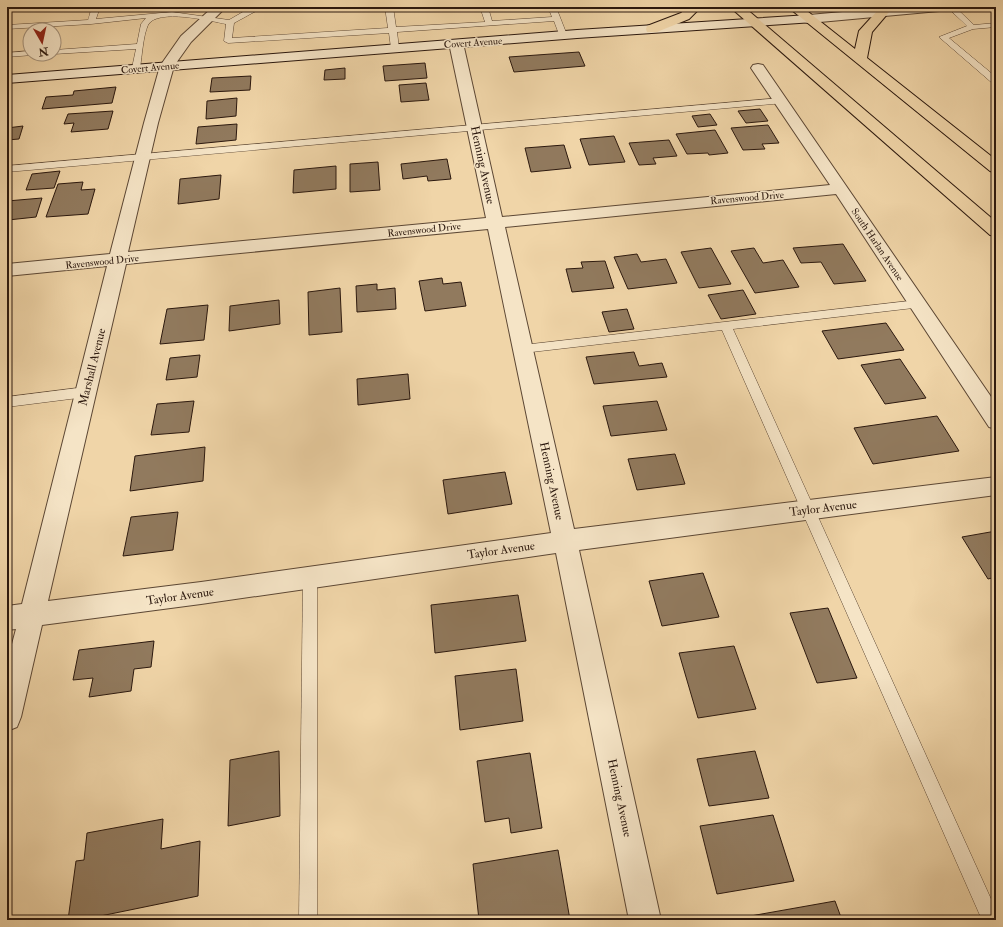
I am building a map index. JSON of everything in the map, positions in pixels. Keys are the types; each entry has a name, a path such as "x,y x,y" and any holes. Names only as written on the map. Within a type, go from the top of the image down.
{"highway":[{"path":"652,29 684,16 695,7"},
{"path":"736,7 996,231"},
{"path":"794,7 996,168"},
{"path":"860,59 866,32 883,12"}],"street":[{"name":"Marshall Avenue","path":"7,717 143,157 167,66 186,39 220,7"},
{"name":"Covert Avenue","path":"7,79 456,43 809,19 938,7"},
{"name":"Henning Avenue","path":"456,43 565,541 645,920"},
{"name":"South Harlan Avenue","path":"758,68 842,189 996,422"},
{"name":"Ravenswood Drive","path":"7,270 842,189"},
{"name":"Taylor Avenue","path":"7,618 565,541 996,486"}],"lane":[{"path":"91,22 96,7"},
{"path":"7,27 91,22 156,15 179,15 203,23 230,22 251,8 292,7"},
{"path":"389,7 395,48"},
{"path":"484,7 489,23"},
{"path":"552,7 563,36"},
{"path":"951,7 972,27"},
{"path":"136,68 145,23 156,15"},
{"path":"230,22 228,41 556,19"},
{"path":"996,25 972,27 943,37 994,80 996,80"},
{"path":"62,51 140,46"},
{"path":"7,55 22,54"},
{"path":"7,169 781,101"},
{"path":"523,349 918,304"},
{"path":"726,326 991,920"},
{"path":"7,402 86,392"},
{"path":"308,920 310,577"}],"building":[{"path":"579,52 585,66 514,72 509,57"},
{"path":"425,63 427,78 385,81 383,66"},
{"path":"345,68 345,79 324,80 325,70"},
{"path":"251,76 250,90 210,92 212,78"},
{"path":"426,83 429,100 401,102 399,85"},
{"path":"116,87 112,103 42,109 46,97 73,95 74,91"},
{"path":"237,98 236,116 206,119 207,101"},
{"path":"760,109 768,121 746,123 738,111"},
{"path":"113,111 108,129 71,132 74,123 64,124 68,114"},
{"path":"710,114 717,125 698,127 692,116"},
{"path":"237,124 236,140 196,144 198,127"},
{"path":"768,125 779,143 762,144 765,149 743,150 731,128"},
{"path":"23,126 19,139 7,140 7,128"},
{"path":"715,130 728,153 709,155 708,153 687,154 676,134"},
{"path":"614,136 625,162 589,165 580,139"},
{"path":"669,140 677,156 653,158 656,164 639,165 629,143"},
{"path":"564,145 571,168 531,172 525,148"},
{"path":"447,159 451,179 428,181 427,176 403,179 401,164"},
{"path":"378,162 380,190 350,192 350,164"},
{"path":"336,166 336,189 293,193 294,170"},
{"path":"60,171 54,188 26,190 32,174"},
{"path":"221,175 219,199 178,204 180,179"},
{"path":"83,182 81,190 95,189 88,214 46,217 58,184"},
{"path":"42,198 36,217 8,220 7,223 7,201"},
{"path":"843,244 866,281 834,284 821,262 801,263 793,248"},
{"path":"711,248 731,284 699,288 681,252"},
{"path":"754,248 763,263 783,260 799,287 755,293 731,251"},
{"path":"637,254 641,262 666,259 677,283 628,289 614,257"},
{"path":"605,261 614,288 572,292 566,269 583,268 581,262"},
{"path":"442,278 443,284 461,282 466,306 425,311 419,281"},
{"path":"377,284 377,290 395,288 396,309 357,312 356,286"},
{"path":"340,288 342,332 309,335 308,292"},
{"path":"743,290 756,314 721,319 708,295"},
{"path":"279,300 280,324 229,331 230,306"},
{"path":"208,305 204,340 160,344 167,309"},
{"path":"627,309 634,329 609,332 602,312"},
{"path":"886,323 904,350 838,359 822,331"},
{"path":"634,352 639,366 662,363 667,377 594,384 586,357"},
{"path":"200,355 197,377 166,380 170,358"},
{"path":"900,359 926,398 885,404 861,365"},
{"path":"408,374 410,399 358,405 357,379"},
{"path":"194,401 189,432 151,435 157,404"},
{"path":"657,401 667,430 611,436 603,406"},
{"path":"937,416 959,451 873,464 854,428"},
{"path":"205,447 203,481 130,491 135,456"},
{"path":"675,454 685,484 637,490 628,459"},
{"path":"505,472 512,504 448,514 443,480"},
{"path":"178,512 173,550 123,556 131,517"},
{"path":"996,531 996,577 988,579 962,537"},
{"path":"703,573 719,617 662,626 649,581"},
{"path":"518,595 526,641 435,653 431,605"},
{"path":"828,608 857,678 817,683 790,613"},
{"path":"154,641 151,667 134,669 131,691 89,697 93,678 73,680 79,650"},
{"path":"734,646 756,709 698,718 679,653"},
{"path":"516,669 523,721 460,730 455,676"},
{"path":"279,751 280,816 228,826 230,760"},
{"path":"755,751 769,798 709,806 697,759"},
{"path":"530,753 542,828 511,833 509,818 485,822 477,761"},
{"path":"773,815 794,881 717,894 700,826"},
{"path":"163,819 161,849 200,841 198,896 81,920 68,920 76,861 84,860 87,833"},
{"path":"558,850 570,920 479,920 473,864"},
{"path":"835,901 842,920 728,920"}]}
